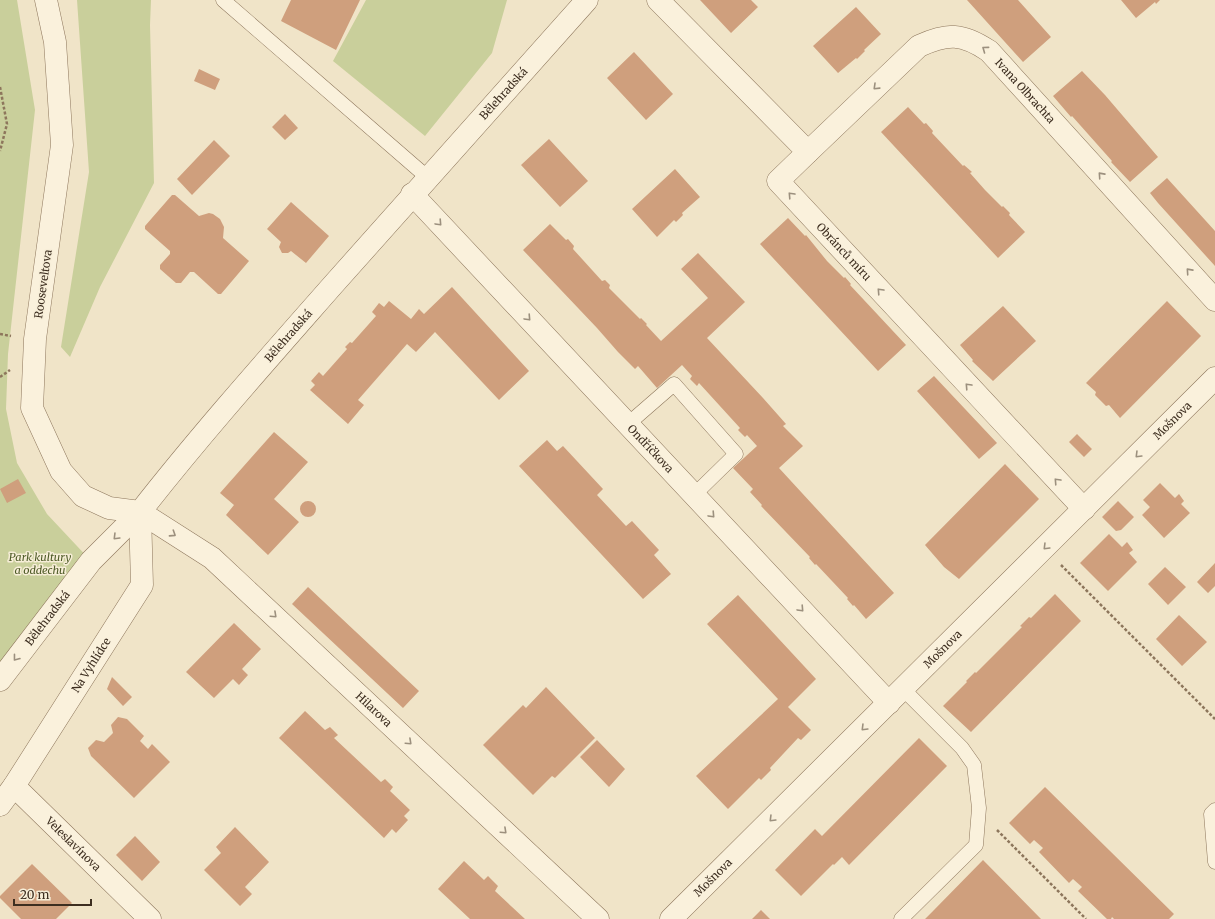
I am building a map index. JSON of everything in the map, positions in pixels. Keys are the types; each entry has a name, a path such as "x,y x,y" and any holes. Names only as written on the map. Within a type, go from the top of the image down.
{"street":[{"name":"Rooseveltova","path":"46,0 55,42 62,145 35,340 32,408 61,471 83,496 109,508 140,512"},
{"name":"Bělehradská","path":"0,680 92,561 140,512 178,463 412,194 587,0"},
{"path":"658,0 808,152"},
{"name":"Ivana Olbrachta","path":"808,152 919,46 936,38 953,36 974,41 989,51 1215,300"},
{"name":"Obránců míru","path":"808,152 778,181 1084,509"},
{"name":"Ondříčkova","path":"412,194 694,495 896,696"},
{"name":"Mošnova","path":"671,919 1215,378"},
{"name":"Na Vyhlídce","path":"0,805 14,786 142,585 140,512"},
{"name":"Hilarova","path":"140,512 212,558 598,919"},
{"name":"Veleslavínova","path":"14,786 150,919"}],"lane":[{"path":"223,0 427,177"},
{"path":"628,424 674,384 736,454 694,495"},
{"path":"896,696 962,748 974,765 979,808 976,845 901,919"},
{"path":"1215,810 1211,814 1215,862"}],"path":[{"path":"0,87 7,124 0,151"},
{"path":"1044,548 1215,719"},
{"path":"979,808 996,829 1086,919"}],"green space":[{"name":"Park kultury a oddechu","path":"0,0 17,0 35,110 8,354 6,409 17,463 47,514 91,561 0,680"},
{"path":"77,0 151,0 150,25 154,183 100,287 70,357 61,347 89,172"},
{"path":"366,0 507,0 492,53 425,136 333,61"}],"building":[{"path":"291,0 360,0 336,50 281,21"},
{"path":"700,0 751,0 758,7 731,33"},
{"path":"967,0 1018,0 1051,37 1023,62"},
{"path":"1121,0 1160,0 1156,4 1155,2 1136,18"},
{"path":"856,7 881,34 857,59 856,58 838,73 813,46"},
{"path":"634,52 673,94 646,120 607,78"},
{"path":"199,69 220,79 215,90 194,81"},
{"path":"1082,71 1105,95 1158,157 1130,182 1053,96"},
{"path":"908,107 924,124 926,123 933,131 932,133 963,166 964,165 972,172 970,173 1002,207 1003,206 1010,213 1009,215 1025,232 998,258 881,132"},
{"path":"285,114 298,128 285,140 272,127"},
{"path":"549,139 588,181 560,207 521,165"},
{"path":"214,140 230,156 192,195 177,179"},
{"path":"675,169 700,197 682,213 683,215 676,222 674,220 657,237 632,209"},
{"path":"1167,178 1215,231 1215,266 1150,193"},
{"path":"172,195 175,195 199,216 209,213 220,219 224,227 223,238 249,261 221,294 218,294 194,272 190,272 181,283 176,283 160,269 160,265 170,254 170,251 145,229 145,226"},
{"path":"291,202 329,236 306,263 291,251 288,253 282,253 279,247 281,242 267,229"},
{"path":"788,218 805,236 806,235 827,261 844,278 845,277 851,284 850,285 906,345 878,371 760,244"},
{"path":"550,224 566,240 568,239 574,246 573,249 602,281 605,280 610,285 609,288 647,324 646,325 661,341 708,298 681,269 698,253 745,302 707,338 763,398 786,424 783,426 803,446 779,468 894,593 866,619 761,506 762,505 750,492 753,489 733,468 757,446 747,435 745,437 738,430 740,428 699,383 697,386 690,379 692,376 682,365 657,388 638,366 635,369 618,352 523,250"},
{"path":"452,287 529,371 499,400 435,332 416,352 407,344 358,400 364,405 348,424 310,390 315,385 311,381 319,372 323,376 347,349 345,347 350,342 352,343 376,316 372,312 379,303 384,307 389,301 411,319 419,309 424,314"},
{"path":"1167,301 1201,336 1120,418 1109,405 1106,406 1095,395 1096,392 1086,383"},
{"path":"1003,306 1036,341 993,381 972,361 973,360 960,345"},
{"path":"934,376 997,443 979,459 917,391"},
{"path":"274,432 308,462 274,499 299,522 268,555 226,515 234,505 220,493"},
{"path":"1077,434 1092,449 1084,457 1069,442"},
{"path":"547,440 557,451 563,446 603,489 597,495 626,526 632,521 659,550 654,555 671,574 643,599 519,466"},
{"path":"1005,464 1039,499 959,579 944,567 925,545"},
{"path":"18,479 26,493 7,503 0,489"},
{"path":"1160,483 1175,498 1179,494 1184,501 1181,504 1190,513 1164,538 1142,515 1150,507 1143,500"},
{"path":"308,501 314,503 316,509 314,515 308,517 302,515 300,509 302,503"},
{"path":"1118,501 1134,517 1121,530 1116,531 1102,517"},
{"path":"1109,534 1122,547 1127,542 1133,550 1129,553 1137,562 1108,591 1080,563"},
{"path":"1215,563 1215,586 1208,593 1197,582"},
{"path":"1165,567 1186,587 1168,605 1148,584"},
{"path":"308,587 419,691 403,708 292,604"},
{"path":"1055,594 1081,621 971,732 943,706 975,672 976,673 1022,627 1020,626 1029,617 1031,618"},
{"path":"738,595 816,679 788,707 811,730 801,740 798,738 770,768 771,770 761,780 759,778 728,809 696,776 778,699 707,624"},
{"path":"1179,615 1207,642 1182,666 1156,639"},
{"path":"234,623 261,649 242,669 248,675 239,685 233,679 214,698 186,672"},
{"path":"112,677 132,697 123,706 107,689"},
{"path":"546,687 595,738 555,778 552,776 533,795 483,745 523,705 526,708"},
{"path":"305,711 325,730 330,727 338,735 334,738 381,782 385,779 393,787 390,791 410,810 404,816 408,820 396,833 392,829 384,838 279,738"},
{"path":"118,717 127,719 144,736 140,741 148,749 152,744 170,762 134,798 91,756 88,748 96,740 104,742 113,733 111,725"},
{"path":"919,738 947,766 849,865 842,857 801,896 775,870 815,829 822,836"},
{"path":"597,740 625,769 609,787 580,757"},
{"path":"1045,787 1174,914 1169,919 1114,919 1112,917 1111,919 1107,919 1078,891 1082,887 1073,879 1069,883 1039,852 1043,848 1034,840 1030,844 1009,823"},
{"path":"235,827 269,862 245,887 252,894 240,906 204,870 221,853 216,847"},
{"path":"135,836 160,862 142,881 116,855"},
{"path":"983,860 1041,919 925,919 934,910"},
{"path":"464,861 484,880 488,876 498,886 495,891 525,919 470,919 438,889"},
{"path":"32,864 72,903 56,919 21,919 0,898 0,896"},
{"path":"761,910 770,919 752,919"}]}
